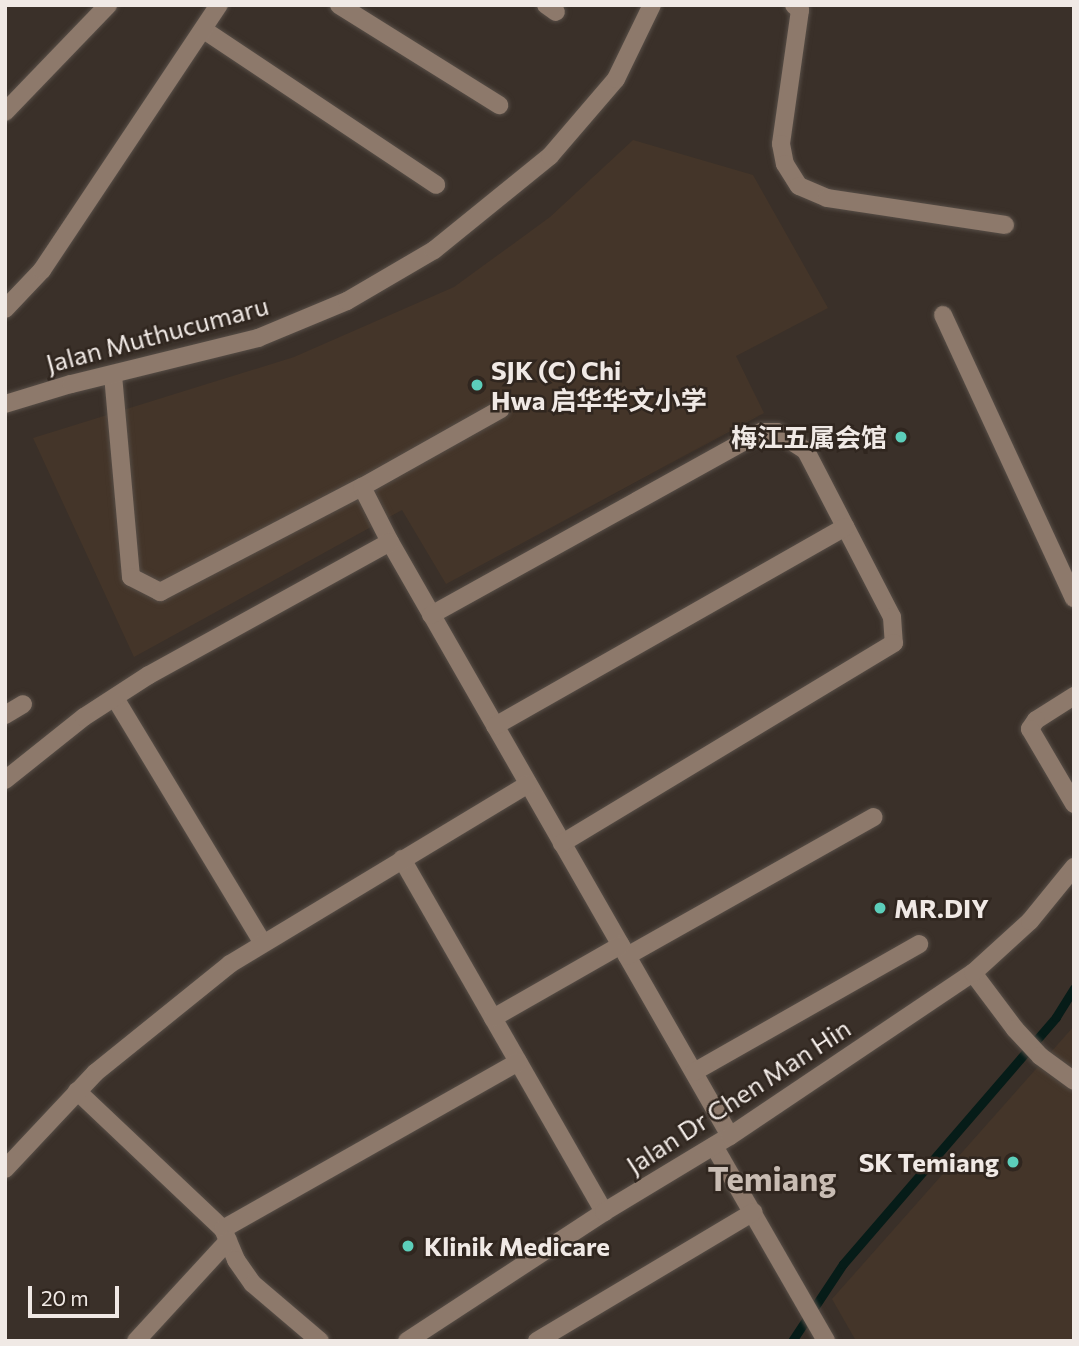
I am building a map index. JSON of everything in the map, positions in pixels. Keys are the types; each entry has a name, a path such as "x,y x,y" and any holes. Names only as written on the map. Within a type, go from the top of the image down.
{"street":[{"path":"5,112 108,5"},
{"path":"5,309 42,270 219,5"},
{"path":"340,5 499,104"},
{"name":"Jalan Muthucumaru","path":"5,404 71,384 258,338 347,301 433,250 550,156 617,79 652,5"},
{"path":"798,7 781,144 785,164 799,186 827,198 1005,225"},
{"path":"204,30 436,185"},
{"path":"943,315 1074,598"},
{"path":"113,375 131,577 160,592 362,487 501,409"},
{"path":"431,615 761,432 778,432 806,451 892,617 894,643 562,843"},
{"path":"362,487 431,615 730,1136"},
{"path":"495,726 845,527"},
{"path":"5,780 84,717 149,675 390,542"},
{"path":"1074,696 1036,720 1030,729 1074,804"},
{"path":"115,698 263,943"},
{"path":"5,715 23,704"},
{"path":"5,1169 95,1073 230,964 528,784"},
{"path":"493,1018 874,817"},
{"path":"402,859 604,1212"},
{"name":"Jalan Dr Chen Man Hin","path":"407,1341 604,1212 730,1136 973,973 1030,920 1074,867"},
{"path":"694,1072 919,944"},
{"path":"973,973 1015,1030 1041,1056 1074,1081"},
{"path":"136,1341 225,1235 518,1062"},
{"path":"77,1091 225,1235 253,1284 320,1341"},
{"path":"713,1146 824,1338"},
{"path":"537,1341 752,1212"}],"shaded area":[{"name":"SJK (C) Chi Hwa 启华华文小学","path":"633,140 753,175 828,308 736,356 764,413 446,584 402,510 134,657 33,438 294,357 454,287 550,217"},
{"name":"SK Temiang","path":"1074,1026 1074,1341 856,1341 832,1299"}],"waterway":[{"path":"792,1341 843,1264 1056,1017 1074,988"}],"place":[{"name":"SJK (C) Chi Hwa 启华华文小学","path":"477,385"},
{"name":"梅江五属会馆","path":"901,437"},
{"name":"MR.DIY","path":"880,908"},
{"name":"SK Temiang","path":"1013,1162"},
{"name":"Klinik Medicare","path":"408,1246"}],"district":[{"name":"Temiang","path":"772,1178"}]}
